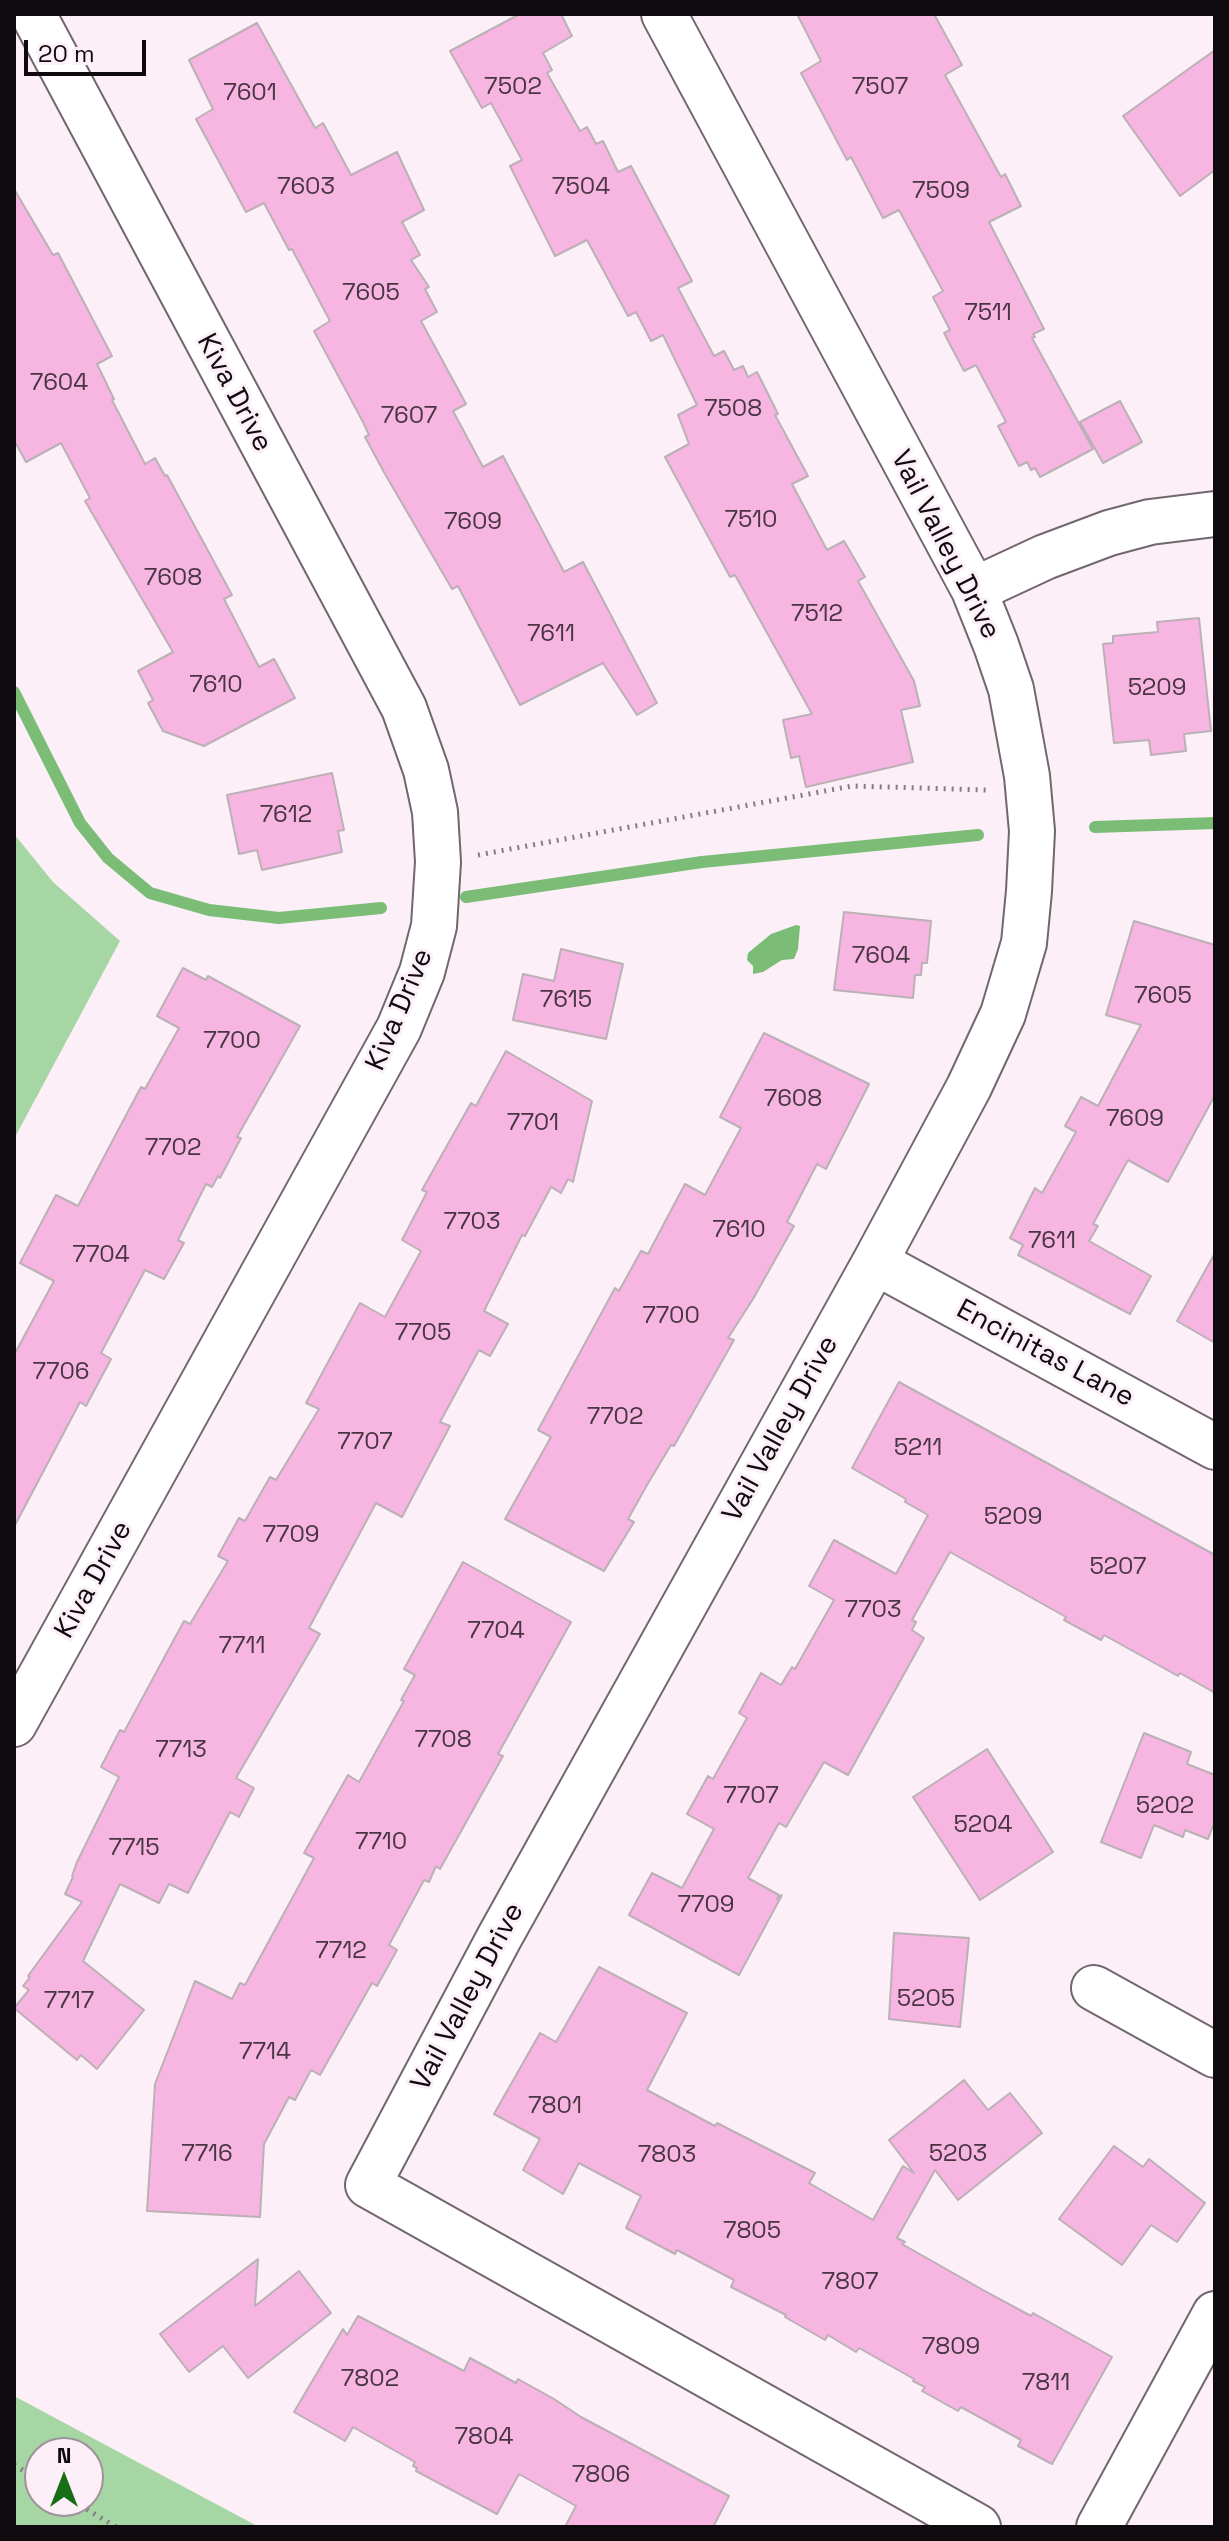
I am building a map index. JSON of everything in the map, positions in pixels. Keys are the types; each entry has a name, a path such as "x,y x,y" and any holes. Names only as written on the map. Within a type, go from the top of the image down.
{"street":[{"name":"Kiva Drive","path":"14,1724 399,1028 422,972 434,926 438,862 435,812 426,770 404,708 33,14"},
{"name":"Vail Valley Drive","path":"664,14 974,590 1011,689 1027,776 1032,831 1024,943 1003,1014 975,1075 875,1262 499,1938 368,2185 978,2527"},
{"path":"974,590 1045,557 1109,533 1150,522 1215,514"},
{"name":"Encinitas Lane","path":"875,1262 1215,1447"},
{"path":"1094,1988 1215,2055"},
{"path":"1099,2527 1215,2314"}],"path":[{"path":"438,862 852,786 991,790"}],"shaded area":[{"path":"14,834 53,882 120,941 14,1139"},
{"path":"800,926 794,959 782,960 763,972 753,974 753,966 747,960 748,953 771,934"},
{"path":"14,2396 91,2437 24,2437 24,2517 104,2517 104,2444 259,2527 14,2527"}],"building":[{"path":"520,14 561,14 572,36 543,53 552,70 547,73 580,131 587,127 596,144 603,141 618,172 631,166 692,281 678,288 714,356 724,351 734,370 743,366 748,377 757,372 778,414 775,415 808,476 792,484 827,550 844,541 865,577 858,581 914,681 920,706 901,710 913,762 806,787 799,756 791,758 783,720 812,714 735,575 730,577 665,457 689,444 678,415 697,405 663,335 651,341 636,312 628,316 587,240 555,256 510,166 522,160 491,103 482,108 450,51"},
{"path":"797,14 934,14 962,65 945,75 1001,177 1005,174 1021,206 989,222 1044,329 1033,334 1035,337 1032,338 1093,449 1040,477 1027,462 1019,466 998,426 1006,422 976,365 964,371 944,333 950,330 933,297 943,291 899,210 883,218 851,157 847,160 801,73 821,61"},
{"path":"257,23 315,128 323,123 351,175 397,152 424,210 402,222 420,255 411,260 429,287 425,289 437,312 421,321 466,404 453,411 483,467 503,456 564,572 583,562 657,703 637,715 603,663 520,705 458,586 452,589 385,474 365,437 369,435 363,422 314,331 330,321 292,249 289,250 264,203 246,212 196,119 213,109 189,60"},
{"path":"1215,50 1215,170 1180,196 1123,116"},
{"path":"14,189 53,255 58,253 112,356 97,364 145,464 155,458 167,475 232,595 224,599 259,667 274,659 295,698 204,746 163,731 148,703 153,700 138,671 173,652 85,501 90,498 61,443 26,462 14,440"},
{"path":"1120,401 1142,442 1103,463 1080,422"},
{"path":"1199,618 1211,731 1184,734 1186,751 1151,755 1149,740 1114,743 1103,644 1113,643 1113,636 1158,632 1157,622"},
{"path":"332,773 344,830 338,831 342,852 262,870 257,850 239,854 227,795"},
{"path":"844,912 931,921 927,963 922,963 921,975 915,975 913,998 834,990"},
{"path":"1134,921 1215,945 1215,1095 1168,1182 1128,1160 1093,1224 1098,1226 1089,1241 1151,1276 1130,1314 1018,1255 1023,1245 1010,1238 1035,1188 1042,1193 1076,1132 1065,1126 1081,1097 1098,1106 1141,1025 1106,1015"},
{"path":"561,949 623,964 606,1039 513,1020 523,974 554,981"},
{"path":"183,968 206,980 208,976 300,1026 237,1137 241,1138 220,1178 218,1176 212,1187 206,1184 178,1240 184,1243 164,1279 145,1270 101,1353 111,1359 86,1406 80,1402 14,1527 14,1355 54,1281 20,1263 56,1195 78,1206 141,1087 145,1089 179,1028 157,1016"},
{"path":"764,1033 869,1084 826,1169 817,1164 787,1222 794,1226 728,1338 734,1340 674,1446 671,1445 628,1519 634,1522 604,1571 505,1519 551,1437 538,1430 615,1288 619,1291 641,1251 648,1254 685,1184 705,1195 741,1128 720,1117"},
{"path":"506,1051 592,1101 573,1182 568,1179 561,1193 551,1187 525,1236 522,1235 484,1311 508,1324 490,1356 479,1350 440,1422 450,1426 402,1517 376,1503 309,1628 320,1634 236,1778 254,1788 239,1817 230,1812 188,1893 169,1884 159,1903 120,1884 83,1961 144,2010 97,2069 81,2055 77,2060 14,2008 29,1990 23,1986 28,1976 82,1902 65,1894 77,1862 119,1777 101,1767 120,1730 124,1732 184,1621 190,1624 228,1561 218,1556 239,1518 245,1521 270,1477 276,1480 319,1409 306,1403 360,1303 385,1317 421,1251 402,1240 427,1192 422,1190 471,1103 476,1106"},
{"path":"1215,1253 1215,1343 1177,1321"},
{"path":"899,1382 1215,1555 1215,1693 1104,1635 1101,1640 950,1552 912,1620 916,1622 912,1630 924,1638 848,1775 824,1762 786,1827 779,1823 748,1878 779,1895 777,1899 782,1895 739,1975 629,1915 652,1873 682,1888 714,1829 687,1814 708,1776 713,1779 747,1718 739,1713 761,1673 781,1685 792,1667 795,1669 834,1600 809,1586 834,1540 896,1574 928,1515 852,1468"},
{"path":"463,1562 571,1622 498,1754 503,1756 440,1869 436,1866 429,1882 424,1880 389,1945 397,1950 377,1986 372,1983 320,2075 311,2070 295,2100 289,2097 264,2144 260,2217 147,2211 155,2084 195,1981 232,1999 240,1983 245,1985 314,1858 304,1853 348,1775 359,1782 404,1701 401,1700 415,1675 404,1669"},
{"path":"1144,1733 1191,1752 1187,1764 1215,1775 1215,1821 1208,1839 1185,1830 1183,1837 1154,1825 1141,1858 1101,1842"},
{"path":"987,1749 1053,1852 980,1900 913,1797"},
{"path":"894,1933 969,1938 960,2027 889,2019"},
{"path":"599,1967 687,2013 647,2090 815,2173 809,2183 873,2220 903,2166 914,2173 889,2140 964,2080 988,2110 1010,2093 1042,2133 958,2200 935,2170 897,2238 905,2242 902,2244 983,2290 1031,2316 1033,2313 1112,2357 1052,2464 1018,2446 1021,2440 961,2407 958,2411 922,2391 925,2387 914,2379 859,2348 856,2352 828,2335 825,2340 786,2315 731,2287 734,2280 626,2228 641,2196 579,2163 563,2194 523,2170 540,2139 494,2114 540,2033 556,2042"},
{"path":"1114,2146 1143,2167 1149,2159 1205,2203 1177,2242 1151,2225 1122,2265 1059,2219"},
{"path":"258,2259 255,2306 299,2271 331,2313 248,2378 223,2346 189,2372 160,2334"},
{"path":"358,2316 464,2371 470,2358 516,2383 518,2379 581,2417 729,2496 713,2527 565,2527 576,2506 519,2474 497,2514 416,2471 417,2468 413,2466 415,2462 353,2427 345,2441 294,2412 343,2329 347,2335"}],"waterway":[{"path":"14,692 80,823 108,858 150,893 209,910 279,918 381,908"},
{"path":"1095,827 1215,823"},
{"path":"466,897 702,862 978,835"}]}
